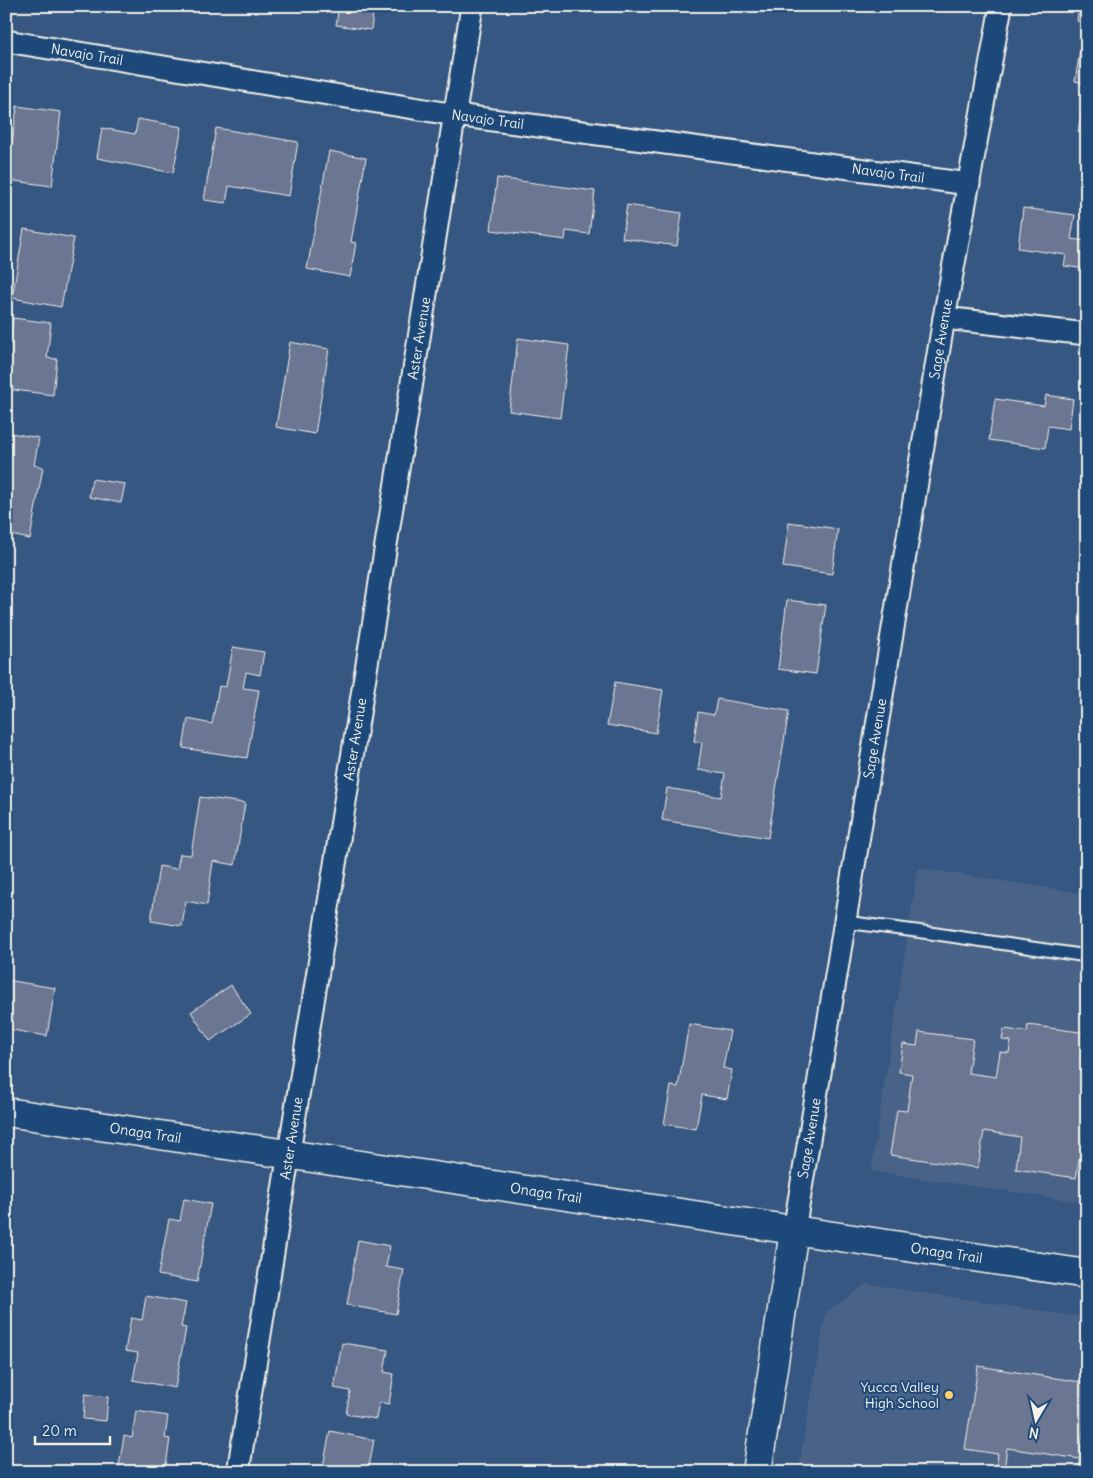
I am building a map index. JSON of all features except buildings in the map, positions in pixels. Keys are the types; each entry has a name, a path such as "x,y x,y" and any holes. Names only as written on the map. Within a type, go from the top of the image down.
{"street":[{"name":"Aster Avenue","path":"238,1472 472,6"},
{"name":"Sage Avenue","path":"758,1472 794,1231 944,318 1001,6"},
{"name":"Navajo Trail","path":"6,41 456,114 969,184"},
{"path":"944,318 1087,334"},
{"name":"Onaga Trail","path":"6,1112 1087,1274"}],"lane":[{"path":"845,922 1087,956"}],"shaded area":[{"path":"918,868 1087,894 1087,1203 871,1171"},
{"name":"Yucca Valley High School","path":"867,1284 1087,1318 1087,1472 798,1472 826,1312"}],"place":[{"name":"Yucca Valley High School","path":"949,1395"}]}
